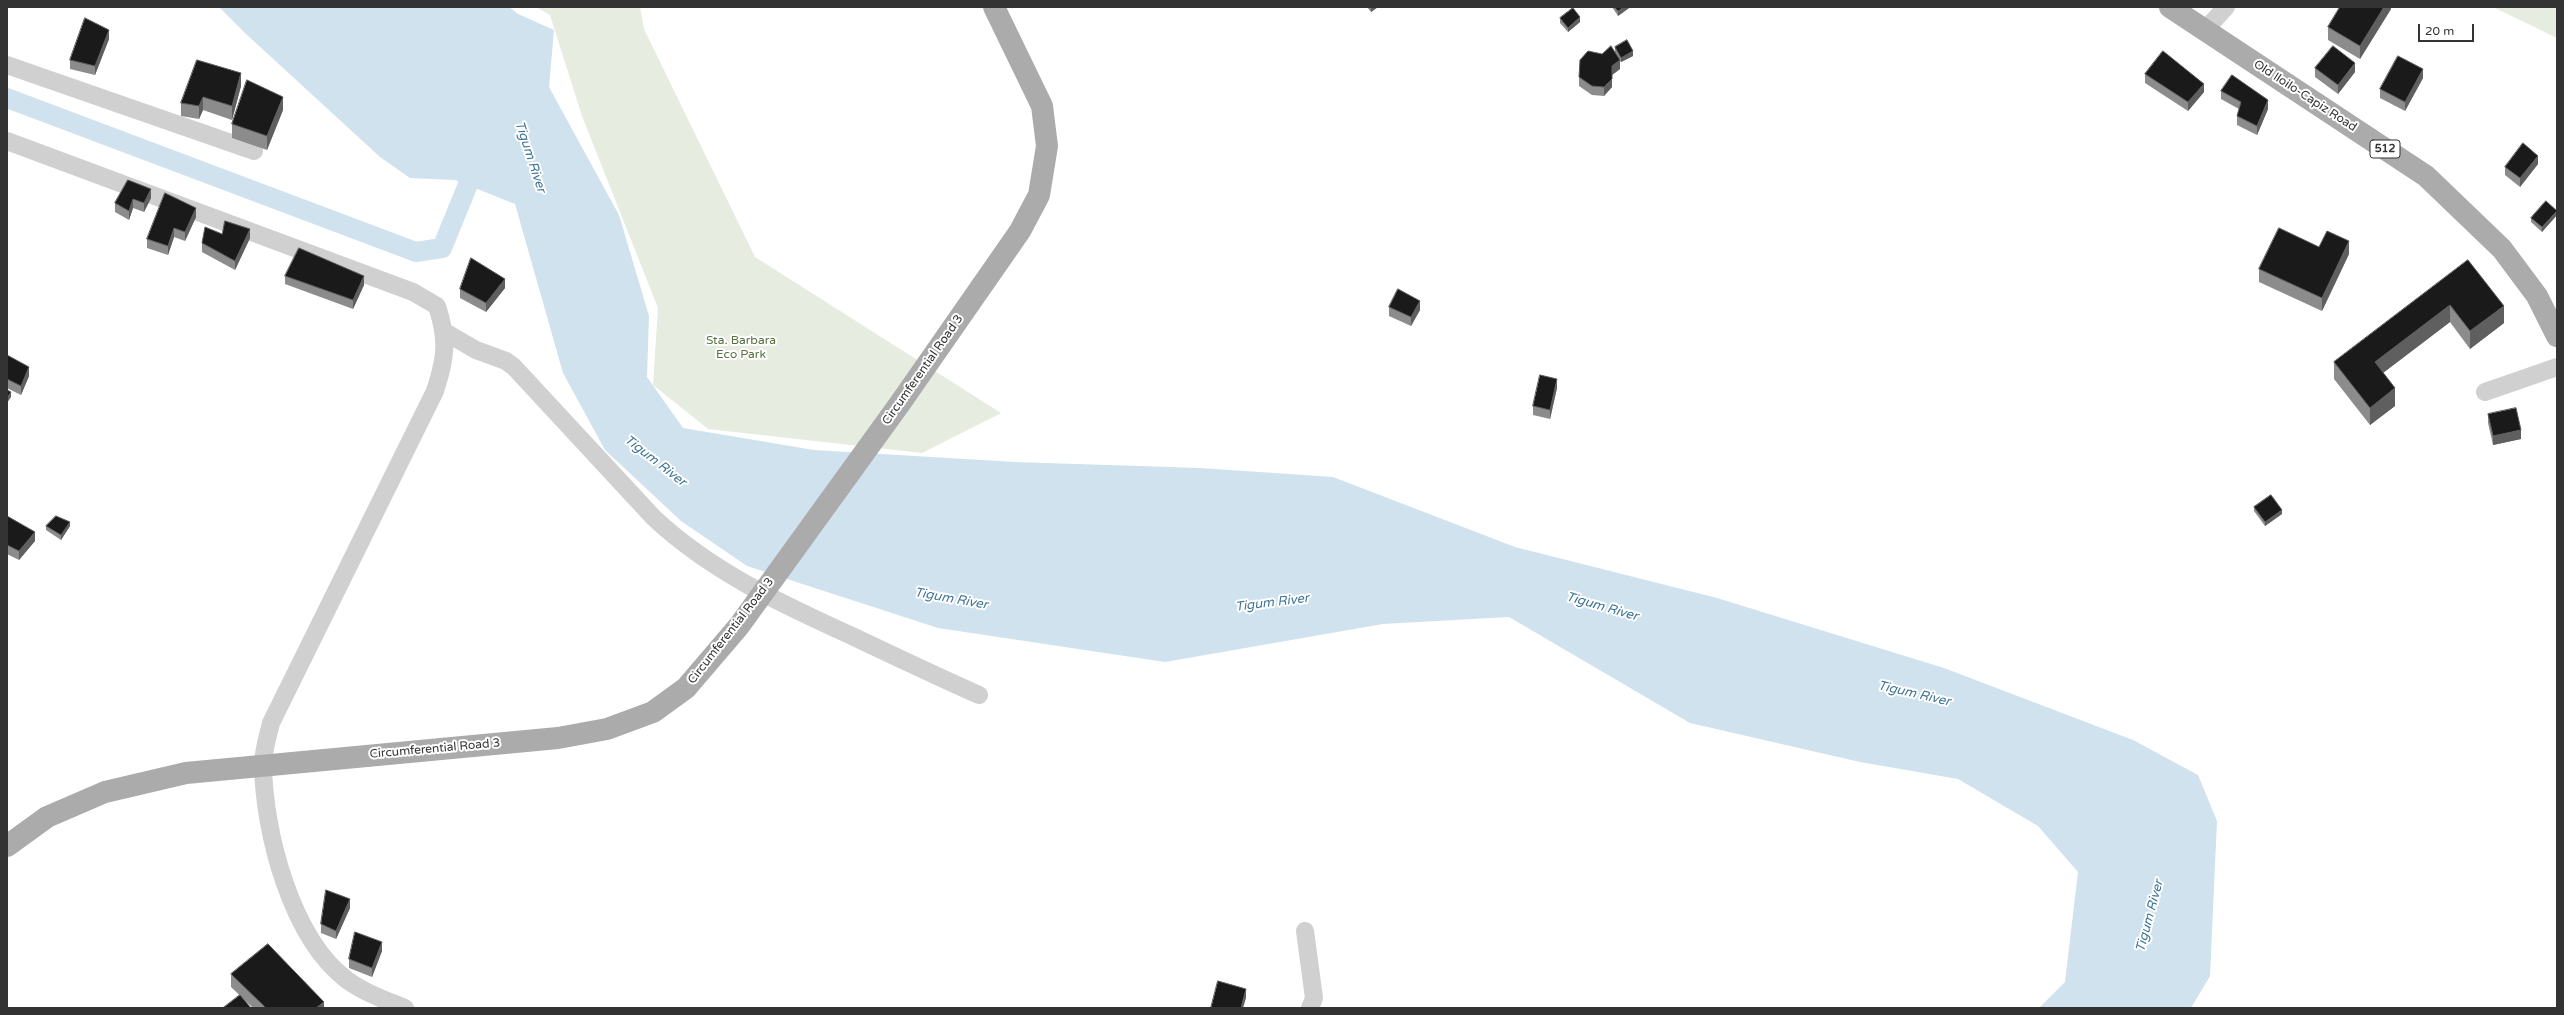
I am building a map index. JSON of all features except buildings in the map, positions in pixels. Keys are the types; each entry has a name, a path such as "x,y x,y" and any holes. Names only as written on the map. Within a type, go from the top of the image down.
{"main road":[{"name":"Circumferential Road 3","path":"7,846 47,817 105,792 186,773 558,738 607,729 653,712 686,688 739,626 902,402 1020,231 1039,195 1047,146 1042,106 994,7"},
{"name":"Old Iloilo-Capiz Road","path":"2170,7 2426,176 2502,249 2536,296 2557,336"}],"street":[{"path":"2205,30 2226,7"},
{"path":"7,65 254,151"},
{"path":"7,141 413,292 438,306 445,332 444,362 435,391 271,723 263,765 266,804 289,899 316,946 346,979 371,994 405,1008"},
{"path":"445,332 476,350 506,360 514,367 654,518 677,540 706,561 766,597 979,695"},
{"path":"2485,392 2557,367"},
{"path":"1305,931 1314,998 1310,1008"}],"green space":[{"name":"Sta. Barbara Eco Park","path":"536,7 640,7 644,29 755,257 1001,413 922,453 708,429 653,385 658,308 582,116 550,15"},
{"path":"2493,7 2557,7 2557,38"}],"water":[{"name":"Tigum River","path":"219,7 509,7 518,14 554,30 549,87 619,215 649,316 647,377 683,428 814,450 1015,462 1200,468 1333,477 1515,547 1717,598 1944,668 2133,740 2198,775 2217,821 2210,976 2191,1008 2039,1008 2065,982 2078,872 2038,826 1958,779 1860,762 1690,723 1509,617 1383,624 1165,662 938,628 747,566 681,521 605,450 563,373 515,204 455,180 410,178 380,157 245,33"}],"waterway":[{"path":"7,98 416,252 442,248 478,160"}]}
